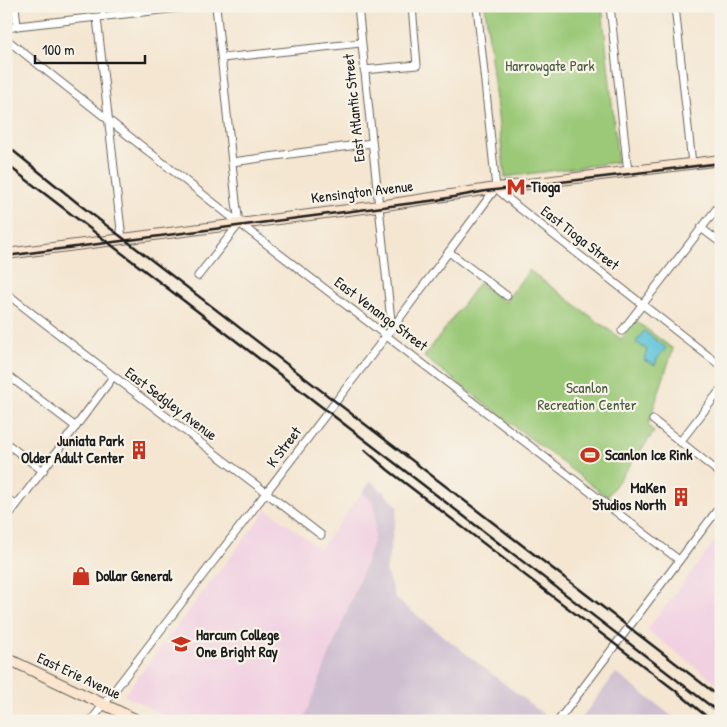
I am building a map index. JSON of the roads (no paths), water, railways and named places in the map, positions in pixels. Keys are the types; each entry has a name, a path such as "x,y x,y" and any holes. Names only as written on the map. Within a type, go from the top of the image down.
{"street":[{"path":"15,6 17,26"},
{"path":"6,29 17,26 197,6"},
{"path":"198,276 239,223 216,6"},
{"name":"East Atlantic Street","path":"358,6 393,327"},
{"path":"364,70 417,65 412,6"},
{"path":"477,6 496,188"},
{"path":"610,6 628,172"},
{"path":"674,6 692,164"},
{"path":"97,18 122,238"},
{"name":"East Venango Street","path":"6,39 239,223 679,560"},
{"path":"222,58 361,43"},
{"path":"232,162 372,143"},
{"name":"Kensington Avenue","path":"6,254 379,206 496,188 721,160"},
{"name":"K Street","path":"91,721 387,335 496,188"},
{"name":"East Tioga Street","path":"496,188 518,208 721,366"},
{"path":"622,331 721,203"},
{"path":"702,228 721,243"},
{"path":"449,252 507,296"},
{"name":"East Sedgley Avenue","path":"6,293 321,535"},
{"path":"6,374 76,427"},
{"path":"6,519 113,377"},
{"path":"680,442 721,389"},
{"path":"653,420 721,474"},
{"path":"6,443 43,471"},
{"path":"6,498 16,506"},
{"path":"558,721 721,506"},
{"name":"East Erie Avenue","path":"6,658 139,721"}],"water":[{"path":"644,331 666,348 657,359 655,365 644,360 647,350 636,342"}],"railway":[{"path":"6,145 80,205 721,698"},
{"path":"6,256 437,200 486,191 721,163"},
{"path":"6,164 721,714"},
{"path":"365,450 388,470 676,691 712,721"}],"place":[{"name":"Tioga","path":"516,187"},
{"name":"Juniata Park Older Adult Center","path":"139,450"},
{"name":"Scanlon Ice Rink","path":"590,455"},
{"name":"MaKen Studios North","path":"681,497"},
{"name":"Dollar General","path":"81,576"},
{"name":"Harcum College One Bright Ray","path":"181,644"}],"park label":[{"name":"Harrowgate Park","path":"550,66"},
{"name":"Scanlon Recreation Center","path":"587,396"}]}
